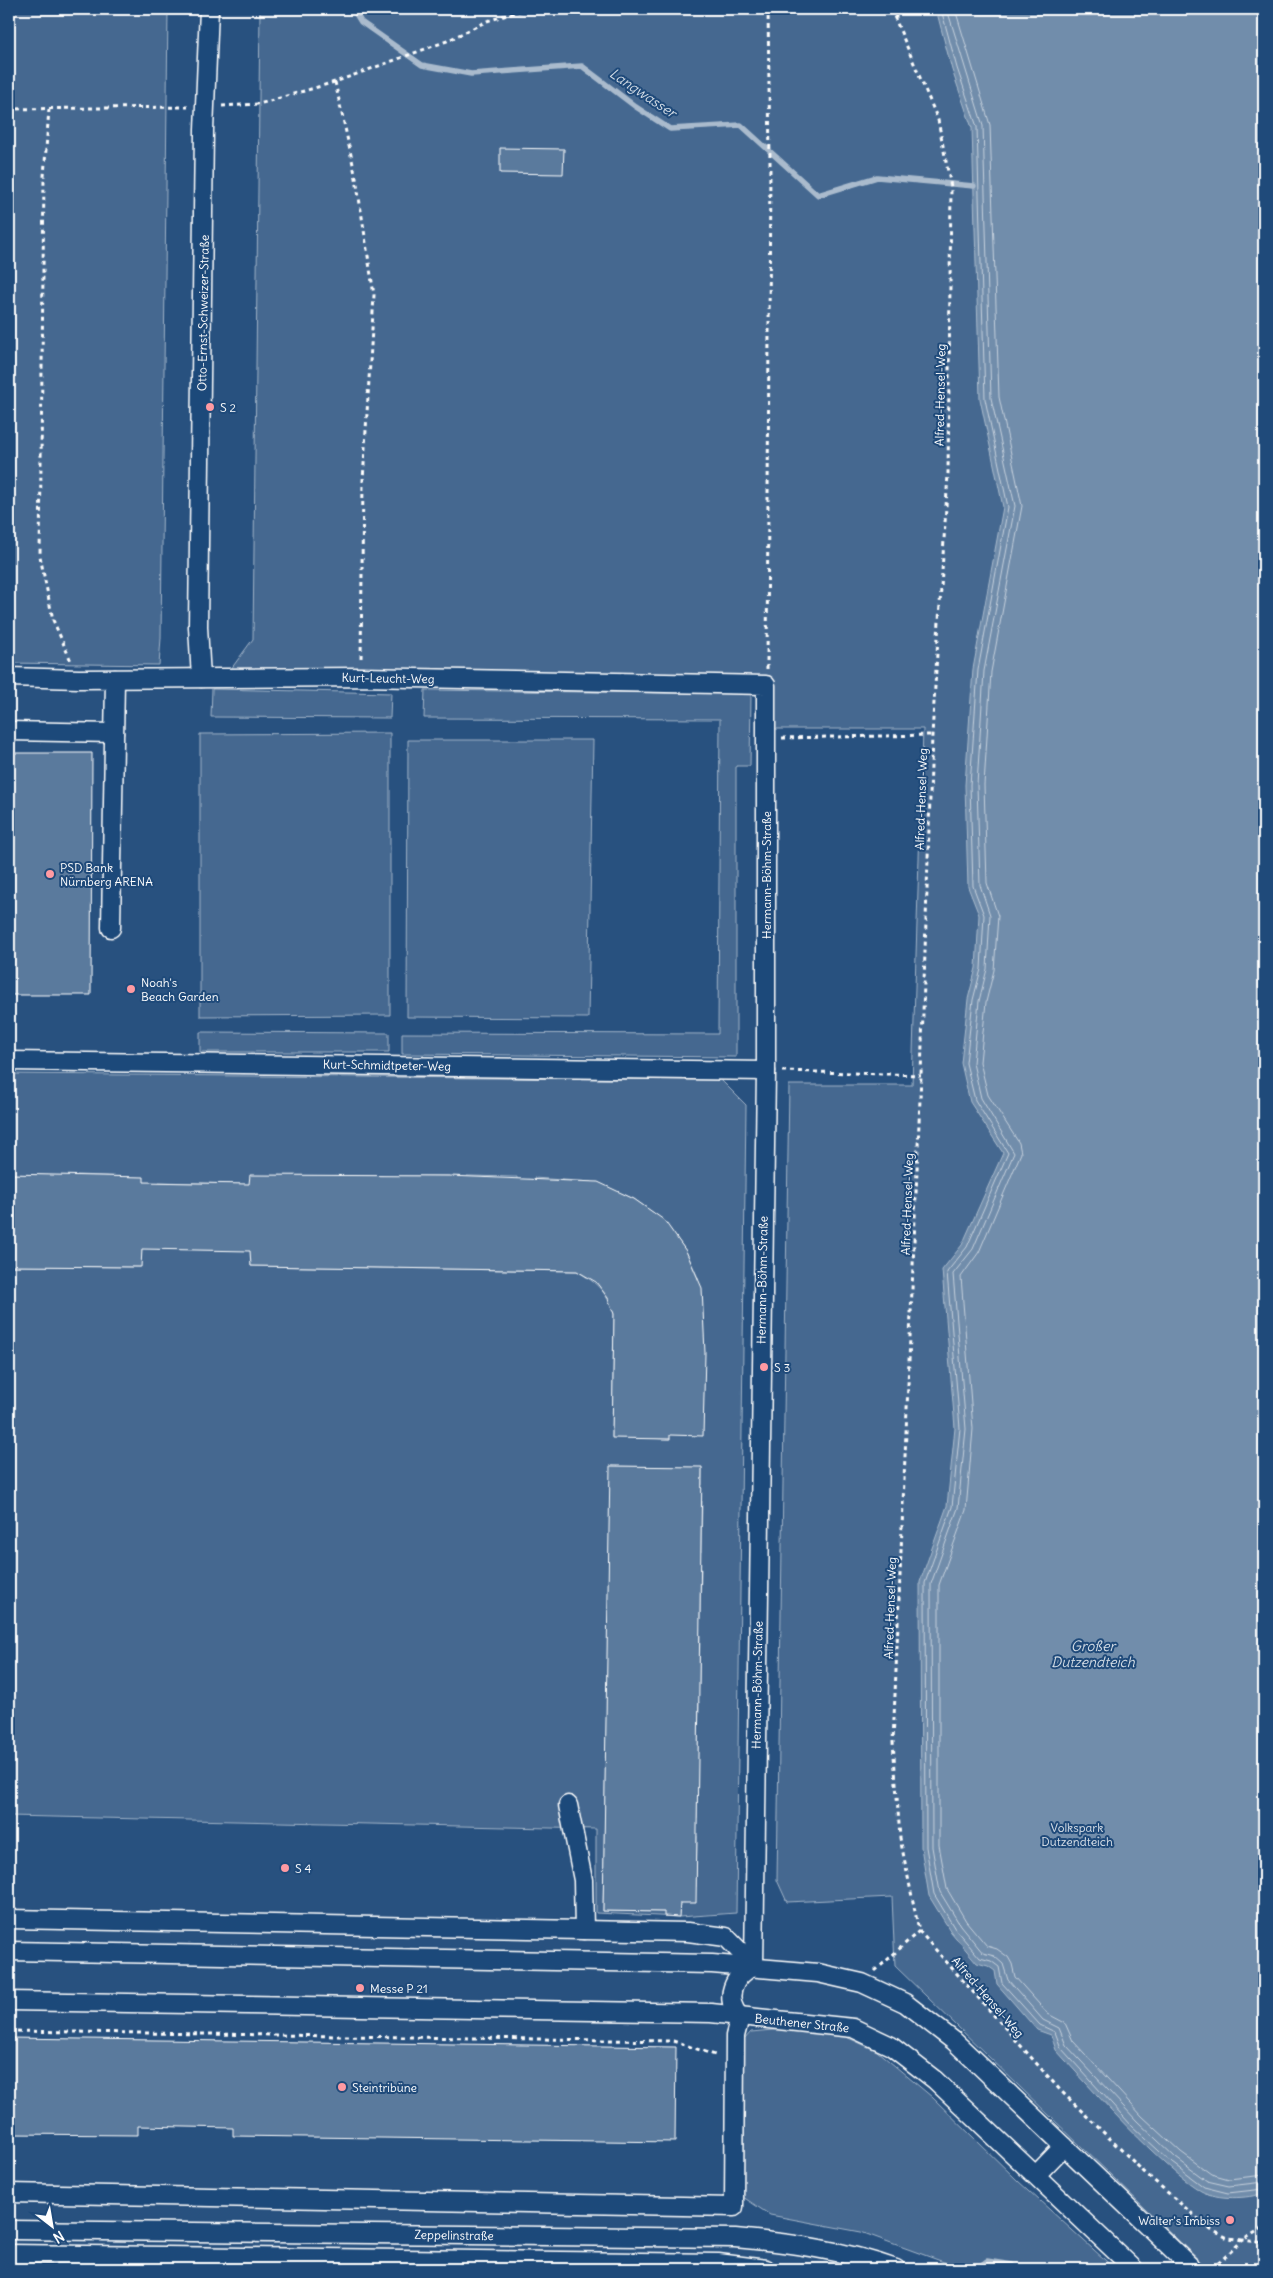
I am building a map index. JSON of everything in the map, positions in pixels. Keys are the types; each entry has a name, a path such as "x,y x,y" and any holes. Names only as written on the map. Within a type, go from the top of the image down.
{"street":[{"name":"Otto-Ernst-Schweizer-Straße","path":"201,678 198,628 209,9"},
{"name":"Kurt-Leucht-Weg","path":"9,677 115,679 361,677 766,685"},
{"path":"110,928 115,679"},
{"name":"Hermann-Böhm-Straße","path":"754,1966 766,1071 766,685"},
{"path":"9,731 114,733"},
{"name":"Kurt-Schmidtpeter-Weg","path":"9,1061 766,1071"},
{"path":"568,1805 583,1880 584,1930"},
{"path":"9,1919 688,1932 726,1937 754,1966"},
{"path":"9,1951 754,1966 818,1973 862,1983 894,1997 928,2019 1193,2269"},
{"name":"Beuthener Straße","path":"754,1966 742,1974 732,1990 732,2006 740,2017 840,2025 876,2038 905,2056 935,2080 1134,2269"},
{"path":"9,2001 701,2013 740,2017 735,2036 734,2207 9,2193"},
{"path":"1036,2175 1064,2146"},
{"name":"Zeppelinstraße","path":"9,2230 735,2238 794,2244 871,2260 896,2269"},
{"name":"Zeppelinstraße","path":"9,2254 718,2263 766,2269"}],"path":[{"path":"9,109 206,107 259,104 335,82 448,41 487,21 527,9"},
{"path":"766,685 770,162 768,9"},
{"name":"Alfred-Hensel-Weg","path":"890,9 896,18 938,120 951,187 948,474 932,735 921,1074 893,1742 900,1838 919,1931 1004,2030 1101,2133 1211,2230 1228,2238 1264,2243"},
{"path":"896,9 896,18"},
{"path":"335,82 356,178 374,294 363,482 361,677"},
{"path":"49,109 44,176 40,556 53,620 79,679"},
{"path":"766,739 932,735"},
{"path":"766,1071 921,1074"},
{"path":"862,1983 919,1931"},
{"path":"9,2031 673,2041 735,2060"},
{"path":"1212,2269 1243,2240 1264,2227"}],"green space":[{"path":"9,9 168,9 161,638 159,665 9,663"},
{"name":"Volkspark Dutzendteich","path":"260,9 1264,9 1264,2269 1208,2269 895,1966 892,1897 787,1902 777,1880 789,1085 912,1085 923,729 772,729 773,680 231,669 253,639"},
{"path":"212,689 391,693 390,718 211,717"},
{"path":"425,690 751,694 750,766 736,766 736,1057 402,1054 402,1033 718,1034 720,719 424,718"},
{"path":"390,733 390,1015 200,1016 200,734"},
{"path":"408,740 593,740 588,1018 407,1017"},
{"path":"200,1032 389,1033 389,1052 200,1052"},
{"path":"9,1074 721,1080 746,1105 736,1913 679,1917 596,1913 596,1829 9,1816 9,1266 140,1267 145,1210 129,1210 128,1177 77,1175 77,1209 61,1209 61,1176 11,1174 11,1207 9,1207","holes":["266,1176 317,1176 316,1209 332,1210 333,1176 383,1176 382,1209 399,1210 400,1176 450,1176 449,1209 465,1210 467,1176 517,1177 516,1211 532,1211 534,1178 592,1182 582,1214 598,1218 607,1187 634,1199 658,1216 634,1239 645,1251 669,1228 686,1251 698,1278 666,1287 670,1303 702,1295 704,1352 671,1352 671,1368 704,1369 703,1419 670,1419 669,1439 612,1437 614,1314 608,1299 600,1289 591,1280 577,1271 251,1266 249,1209 265,1209","159,1182 232,1184 231,1250 157,1249","611,1466 702,1468 702,1485 669,1484 668,1501 702,1501 701,1552 668,1551 668,1567 701,1568 700,1619 667,1618 667,1634 700,1635 699,1685 667,1685 666,1701 699,1702 698,1752 666,1752 666,1768 697,1768 697,1819 665,1819 665,1835 697,1836 696,1887 664,1886 663,1912 603,1911"]},
{"path":"783,2029 842,2035 877,2051 932,2097 1018,2181 1115,2269 963,2269 861,2232 770,2215 740,2195 743,2041 751,2032"}],"water":[{"name":"Großer Dutzendteich","path":"936,9 1264,9 1264,2193 1249,2196 1232,2198 1216,2196 1194,2187 1151,2150 1102,2101 1056,2050 1051,2035 1037,2030 997,1984 995,1971 988,1966 977,1963 951,1932 929,1896 921,1847 920,1582 947,1506 955,1428 942,1270 962,1245 1003,1153 970,1102 961,1063 968,999 976,968 979,915 968,887 965,785 973,669 1003,507 980,399 972,128 952,70"}],"building":[{"path":"500,148 564,149 563,174 500,173"},
{"name":"PSD Bank Nürnberg ARENA","path":"9,753 92,753 91,995 9,995"},
{"path":"9,1174 144,1177 144,1182 249,1184 250,1175 450,1176 598,1182 634,1199 664,1220 686,1251 702,1288 705,1353 703,1436 670,1435 670,1439 612,1438 614,1314 608,1298 596,1282 577,1271 251,1266 250,1251 142,1249 141,1267 9,1266"},
{"path":"610,1466 702,1467 696,1903 680,1903 679,1917 664,1916 664,1912 603,1911"},
{"name":"Steintribüne","path":"9,2038 676,2047 675,2142 233,2136 233,2128 138,2126 138,2135 9,2134"}],"waterway":[{"name":"Langwasser","path":"353,9 361,22 422,65 471,74 582,66 636,107 670,129 741,125 818,195 877,177 974,186"},
{"path":"976,2269 987,2261 1012,2265 1014,2269"}],"place":[{"name":"S 2","path":"210,407"},
{"name":"PSD Bank Nürnberg ARENA","path":"50,874"},
{"name":"Noah's Beach Garden","path":"131,989"},
{"name":"S 3","path":"764,1367"},
{"name":"S 4","path":"285,1868"},
{"name":"Messe P 21","path":"360,1988"},
{"name":"Steintribüne","path":"342,2087"},
{"name":"Walter's Imbiss","path":"1230,2220"}]}
